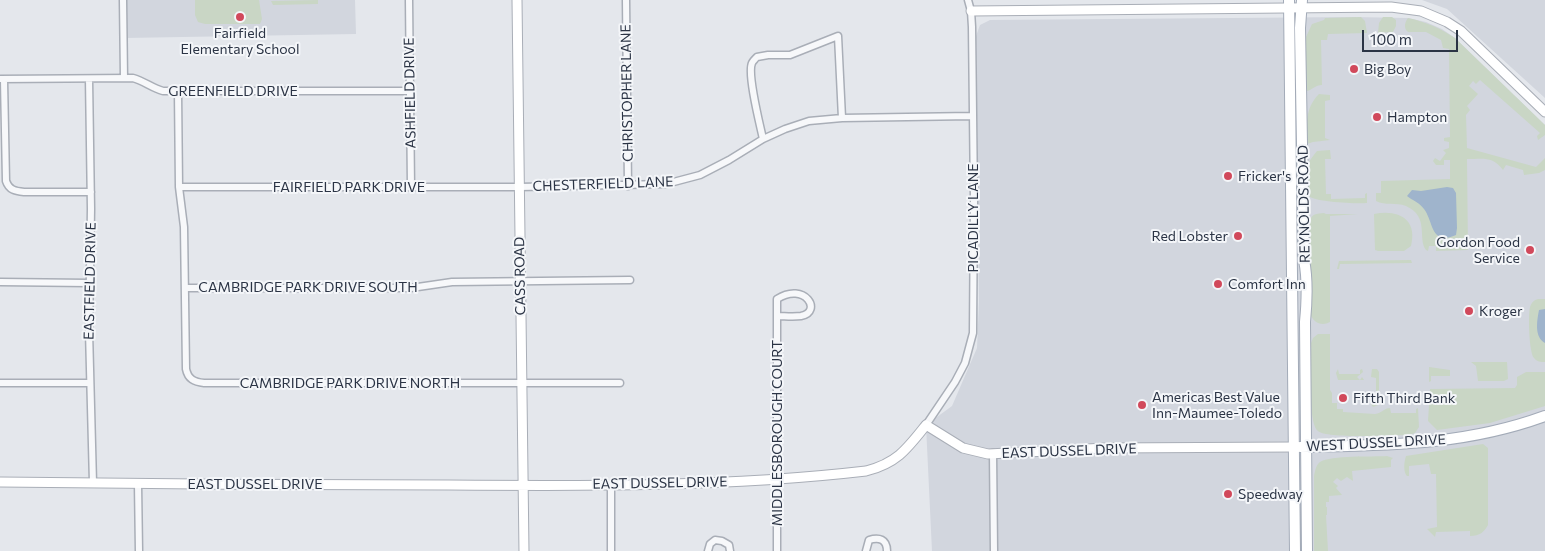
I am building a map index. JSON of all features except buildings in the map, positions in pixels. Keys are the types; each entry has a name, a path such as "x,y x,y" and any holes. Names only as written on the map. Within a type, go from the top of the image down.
{"main road":[{"name":"REYNOLDS ROAD","path":"1289,4 1295,551"},
{"name":"REYNOLDS ROAD","path":"1302,4 1300,28 1304,260 1306,272 1307,551"},
{"name":"WEST DUSSEL DRIVE","path":"1294,447 1411,444 1462,438 1545,416"}],"street":[{"path":"123,0 124,78"},
{"name":"ASHFIELD DRIVE","path":"409,0 411,187"},
{"name":"CASS ROAD","path":"517,0 524,551"},
{"name":"CHRISTOPHER LANE","path":"626,0 628,186"},
{"name":"PICADILLY LANE","path":"926,425 955,382 964,362 973,333 974,200 970,11 968,0"},
{"path":"970,11 1289,4 1409,8 1432,15 1461,31 1545,112"},
{"path":"763,139 756,106 751,64 757,56 790,55 838,36 842,118"},
{"name":"GREENFIELD DRIVE","path":"2,80 124,78 138,80 163,91 178,92 410,92"},
{"name":"EASTFIELD DRIVE","path":"89,79 91,192 89,283 93,483"},
{"path":"2,80 6,181 8,186 16,191 24,192 91,192"},
{"path":"178,92 179,187 184,227 185,288"},
{"name":"CHESTERFIELD LANE","path":"519,187 666,184 700,175 763,139 798,124 824,118 972,116"},
{"name":"FAIRFIELD PARK DRIVE","path":"179,187 519,187"},
{"name":"CAMBRIDGE PARK DRIVE SOUTH","path":"185,288 411,288 452,282 630,280"},
{"path":"0,282 89,283"},
{"name":"CAMBRIDGE PARK DRIVE NORTH","path":"185,288 186,369 187,375 193,381 204,383 620,382"},
{"name":"MIDDLESBOROUGH COURT","path":"776,316 802,316 807,314 810,309 810,303 806,296 798,293 784,294 777,299 776,316 777,551"},
{"path":"0,383 90,383"},
{"name":"EAST DUSSEL DRIVE","path":"0,482 524,486 778,480 879,468 906,451 926,425 963,448 993,454 1106,448 1294,447"},
{"path":"993,454 994,551"},
{"path":"138,484 139,551"},
{"path":"610,485 612,551"},
{"path":"866,551 869,540 876,538 883,539 886,542 887,551"},
{"path":"708,551 710,544 715,540 729,545 730,551"}],"shaded area":[{"name":"Fairfield Elementary School","path":"124,0 355,0 356,34 125,38"},
{"path":"1422,0 1545,0 1545,98 1447,9"},
{"path":"1408,18 1426,22 1442,29 1455,38 1545,125 1545,551 932,551 926,425 952,406 977,348 979,302 976,36 980,25 990,20"}],"green space":[{"path":"195,0 259,0 262,19 260,24 205,24 198,22 195,15"},
{"path":"318,0 318,4 273,5 271,1"},
{"path":"1361,17 1365,21 1367,33 1328,34 1327,40 1321,40 1322,85 1306,91 1306,37 1312,24 1325,18"},
{"path":"1383,17 1392,17 1396,20 1393,32 1378,33 1379,23"},
{"path":"1408,18 1433,26 1455,38 1545,125 1545,135 1538,140 1537,136 1540,133 1480,80 1476,84 1473,81 1469,86 1478,94 1467,106 1470,110 1466,115 1467,148 1536,167 1545,158 1545,170 1539,173 1524,175 1523,170 1506,165 1503,170 1492,160 1467,159 1468,250 1436,251 1436,246 1429,246 1428,251 1426,250 1422,240 1421,222 1413,211 1406,206 1376,201 1376,193 1381,193 1381,181 1450,179 1450,160 1444,160 1444,165 1436,165 1433,161 1435,158 1440,161 1446,153 1443,150 1449,148 1449,142 1444,141 1444,138 1450,137 1449,49 1443,48 1441,40 1426,32 1408,32 1405,29 1405,25"},
{"path":"1319,94 1330,95 1330,100 1325,101 1325,138 1330,140 1307,144 1309,112"},
{"path":"1330,150 1331,159 1325,159 1326,194 1331,194 1331,199 1365,198 1367,193 1367,203 1327,201 1309,196 1307,190 1308,164 1317,151"},
{"path":"1324,213 1358,214 1330,216 1330,322 1322,324 1315,321 1311,316 1310,222 1313,215"},
{"path":"1391,213 1404,218 1412,229 1411,246 1404,251 1375,250 1374,214"},
{"path":"1411,260 1412,263 1340,264 1339,269 1337,269 1339,261"},
{"path":"1538,299 1545,299 1545,362 1534,358 1530,342 1529,311 1533,302"},
{"path":"1318,334 1330,334 1330,390 1332,393 1332,403 1337,403 1337,409 1343,409 1343,412 1375,414 1390,408 1391,413 1416,413 1418,408 1419,427 1415,433 1410,435 1346,436 1318,431 1312,416 1311,343"},
{"path":"1471,362 1507,362 1508,379 1504,381 1478,381 1476,366"},
{"path":"1429,367 1450,370 1450,376 1431,376 1431,381 1429,382"},
{"path":"1338,369 1339,374 1360,374 1362,369 1363,372 1357,377 1360,380 1338,380 1336,373"},
{"path":"1372,369 1377,369 1379,372 1379,402 1378,405 1373,407 1371,404 1376,403 1376,378 1371,377"},
{"path":"1526,372 1545,372 1545,406 1490,423 1437,430 1428,421 1430,389 1515,388 1517,377"},
{"path":"1483,444 1488,448 1488,525 1483,532 1476,535 1470,536 1470,531 1436,532 1435,537 1427,529 1437,527 1436,474 1431,474 1429,464 1409,466 1409,476 1407,476 1404,467 1406,456"},
{"path":"1387,456 1393,458 1391,460 1391,467 1352,471 1353,481 1347,477 1341,481 1337,478 1333,482 1338,486 1336,488 1342,495 1329,496 1329,502 1326,502 1328,551 1314,551 1314,476 1319,463 1333,458"}],"water":[{"path":"1447,187 1453,188 1456,193 1457,228 1456,235 1448,238 1437,235 1422,207 1407,196 1412,190 1421,191"},
{"path":"1545,309 1545,343 1539,337 1537,324 1539,310"}],"place":[{"name":"Fairfield Elementary School","path":"240,17"},
{"name":"Big Boy","path":"1354,69"},
{"name":"Hampton","path":"1377,117"},
{"name":"Fricker's","path":"1228,176"},
{"name":"Red Lobster","path":"1238,236"},
{"name":"Gordon Food Service","path":"1530,250"},
{"name":"Comfort Inn","path":"1218,284"},
{"name":"Kroger","path":"1469,311"},
{"name":"Fifth Third Bank","path":"1343,398"},
{"name":"Americas Best Value Inn-Maumee-Toledo","path":"1142,405"},
{"name":"Speedway","path":"1228,494"}]}
